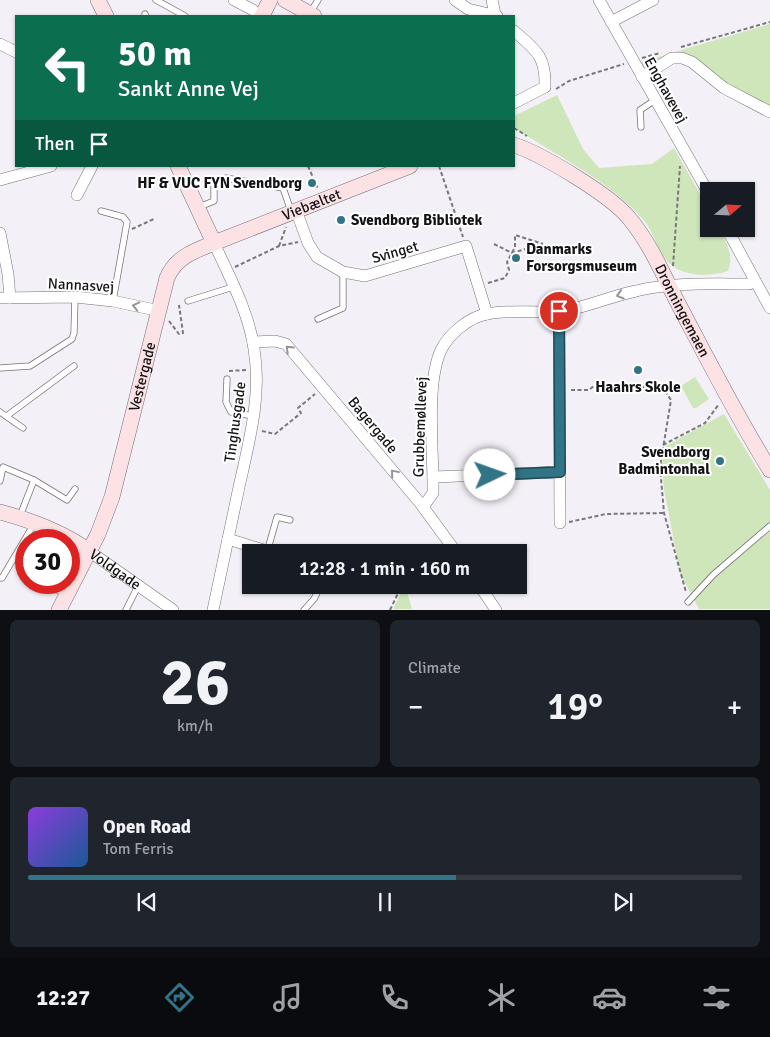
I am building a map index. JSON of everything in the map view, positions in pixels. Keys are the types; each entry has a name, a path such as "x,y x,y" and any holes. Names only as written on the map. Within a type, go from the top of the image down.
{"street":[{"path":"98,0 106,15"},
{"path":"234,0 257,13 270,0"},
{"path":"285,0 312,15"},
{"path":"455,0 468,10 496,15 492,0"},
{"name":"Enghavevej","path":"599,0 702,182"},
{"path":"612,22 652,0"},
{"path":"515,32 539,54 546,74 545,87 515,102"},
{"path":"0,44 15,52"},
{"path":"642,77 672,58 682,58 692,62 724,88 770,112"},
{"name":"Dronningemaen","path":"515,145 527,150 589,185 617,205 642,236 728,398 766,455 770,470"},
{"path":"0,180 47,167"},
{"path":"77,195 91,167"},
{"path":"178,167 214,243"},
{"name":"Viebæltet","path":"214,243 407,167"},
{"name":"Svinget","path":"294,211 317,257 343,272 365,276 466,246"},
{"path":"0,233 8,274 5,298"},
{"path":"732,238 770,308"},
{"name":"Tinghusgade","path":"214,243 234,287 253,342 256,369 253,416 214,610"},
{"name":"Vestergade","path":"59,610 89,551 112,497 171,267 187,254 214,243"},
{"path":"466,246 487,314"},
{"name":"Grubbemøllevej","path":"423,507 433,493 434,382 441,351 451,336 466,324 487,314 559,311 586,307 618,295 668,285 749,284 754,281"},
{"name":"Nannasvej","path":"5,298 75,297 113,301 160,310"},
{"path":"559,311 560,523"},
{"name":"Bagergade","path":"253,342 275,341 286,344 423,507 450,544"},
{"path":"433,477 560,472"},
{"name":"Voldgade","path":"0,512 76,542 173,610"},
{"path":"228,539 243,544"},
{"path":"485,594 496,610"}],"lane":[{"path":"156,0 181,15"},
{"path":"312,15 318,0"},
{"path":"641,127 640,110 655,100"},
{"path":"197,208 214,200 214,183 223,184 226,178 283,188 294,211"},
{"path":"101,211 123,217 127,222 113,301"},
{"path":"318,319 343,308 343,272"},
{"path":"188,301 234,287"},
{"path":"0,368 30,366 72,339 74,333 75,297"},
{"path":"8,415 74,366"},
{"path":"227,379 226,402 231,412 253,416"},
{"path":"0,412 8,415 23,428"},
{"path":"0,481 3,467 34,480 67,500 75,489"},
{"path":"19,518 34,480"},
{"path":"270,544 277,517 290,520"},
{"path":"31,529 34,524"},
{"path":"688,602 713,574 770,526"},
{"path":"0,578 2,578 15,557"},
{"path":"126,610 138,586"},
{"path":"304,610 316,594"}],"path":[{"path":"724,36 770,22"},
{"path":"553,90 569,82 632,61"},
{"path":"668,285 673,268 680,162 685,155"},
{"path":"308,167 322,200"},
{"path":"440,167 466,246"},
{"path":"127,229 134,229 154,218"},
{"path":"479,285 505,278 509,270 507,262 512,253 515,234 543,244 512,253 494,244"},
{"path":"227,271 279,246 307,240"},
{"path":"160,310 175,330 179,334 183,333 179,305"},
{"path":"227,379 227,372 256,369"},
{"path":"560,390 589,390 595,385 663,388 671,400 660,467 664,513 688,602"},
{"path":"262,432 275,434 301,413 298,408 323,388"},
{"path":"663,444 704,422 720,403 728,398"},
{"path":"560,523 606,514 664,513"},
{"path":"390,610 398,594"}],"green space":[{"path":"770,24 770,110 753,103 689,57 648,69 643,67 641,62"},
{"path":"557,95 583,149 599,168 652,164 674,148 700,194 700,238 724,238 730,254 728,271 698,275 690,274 670,264 662,254 646,223 628,204 581,169 515,129 515,116"},
{"path":"695,377 709,399 693,408 681,386"},
{"path":"724,414 770,490 770,609 699,609 680,573 664,489 662,463 666,446"},
{"path":"400,594 408,594 412,609 393,609"}],"place":[{"name":"HF & VUC FYN Svendborg","path":"312,183"},
{"name":"Svendborg Bibliotek","path":"341,220"},
{"name":"Danmarks Forsorgsmuseum","path":"516,258"},
{"name":"Haahrs Skole","path":"638,370"},
{"name":"Svendborg Badmintonhal","path":"720,461"}],"route":[{"path":"490,475 560,472 559,311"}]}
